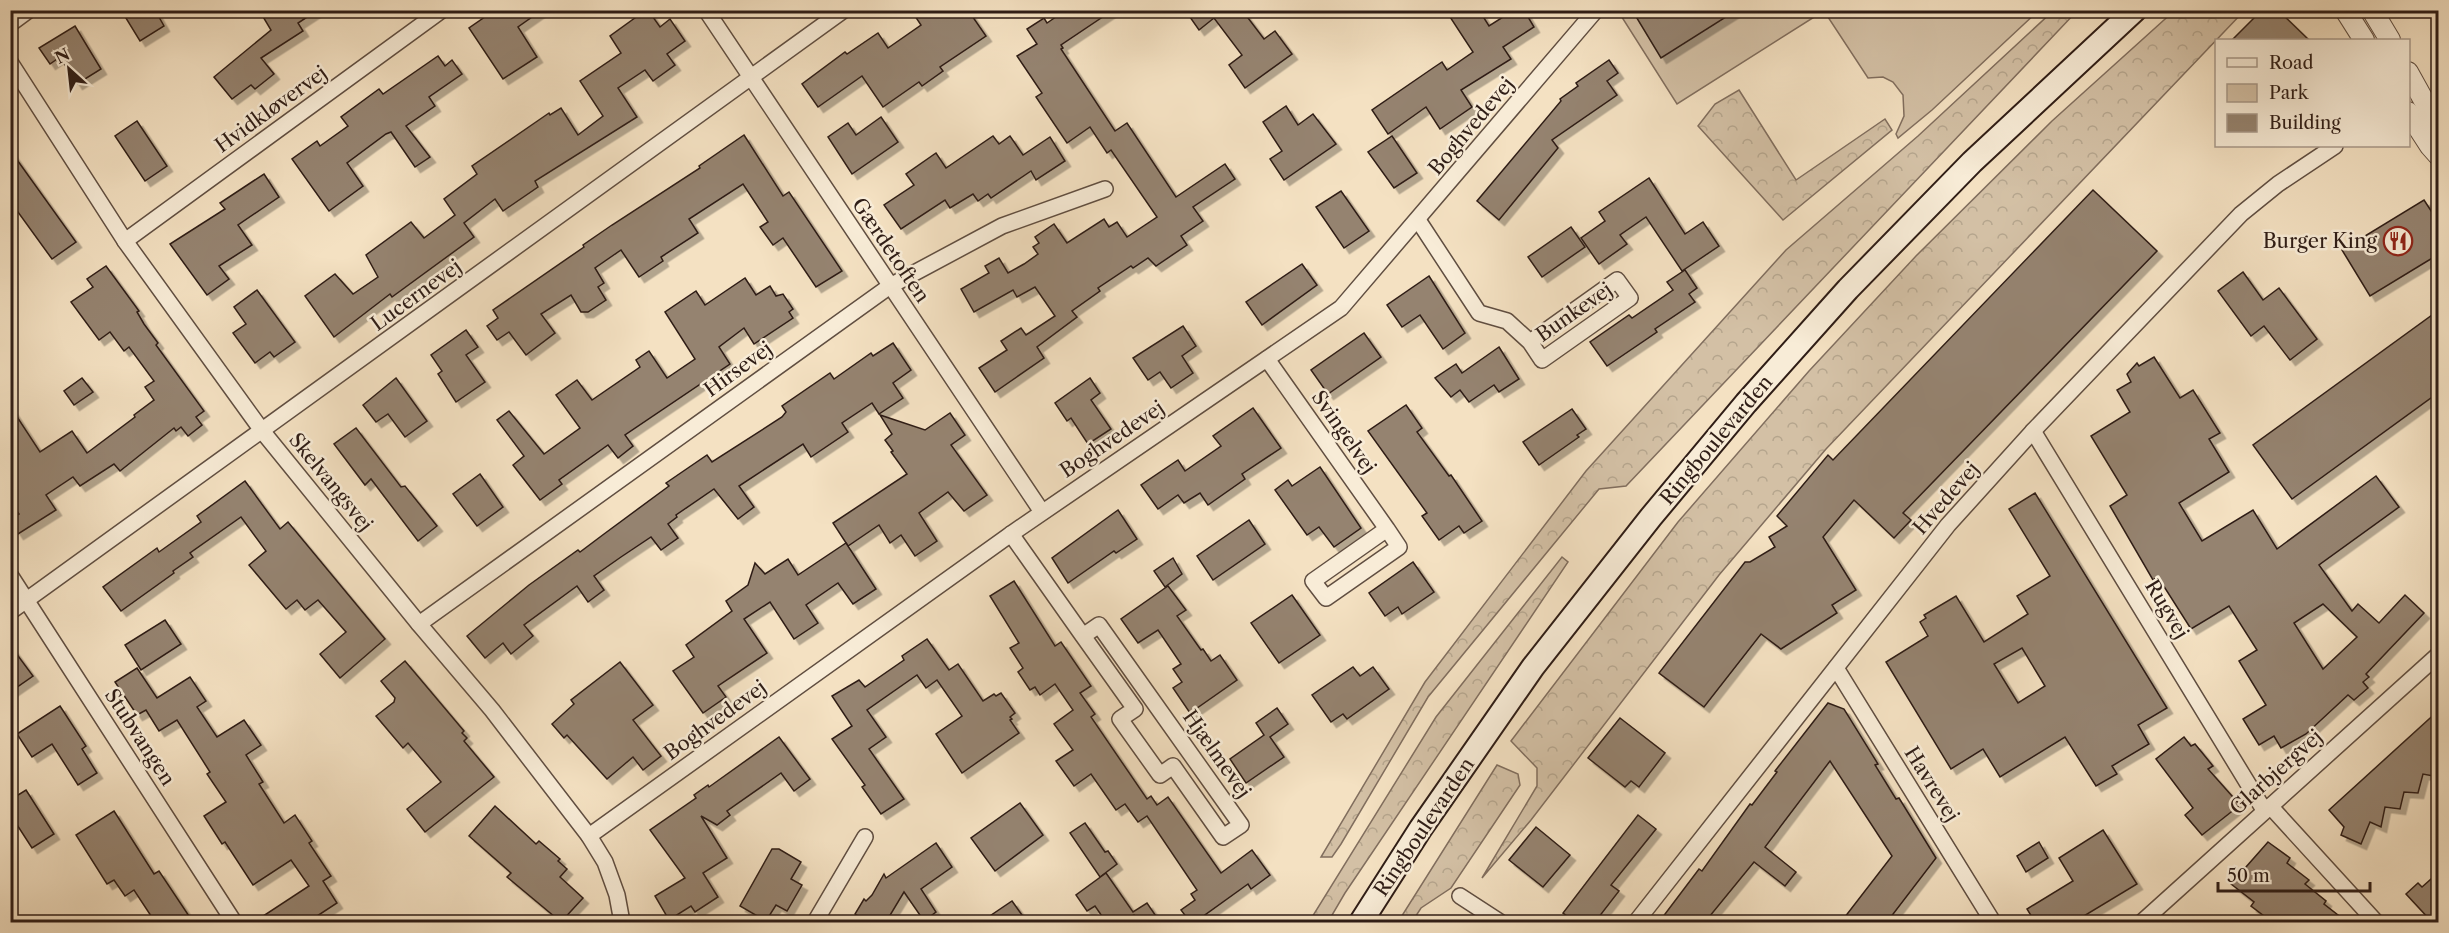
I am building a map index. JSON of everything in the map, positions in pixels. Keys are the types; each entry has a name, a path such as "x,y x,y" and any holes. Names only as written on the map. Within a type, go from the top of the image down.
{"main road":[{"name":"Ringboulevarden","path":"1361,922 1421,828 1533,667 1746,403 1848,289 1964,170 2135,10"}],"street":[{"path":"10,24 29,10"},
{"name":"Hvidkløvervej","path":"125,241 442,10"},
{"name":"Gærdetoften","path":"706,10 1042,512"},
{"name":"Lucernevej","path":"10,612 263,432 844,10"},
{"name":"Boghvedevej","path":"589,836 1042,512 1341,308 1596,10"},
{"path":"2345,10 2363,39"},
{"path":"2372,10 2389,39"},
{"name":"Skelvangsvej","path":"10,62 125,241 263,432 492,710 589,836 605,862 617,895 622,922"},
{"path":"2410,77 2414,95 2439,126"},
{"path":"2410,114 2430,146 2439,155"},
{"name":"Hvedevej","path":"1636,922 1948,525 2033,430 2241,214 2278,184 2334,147"},
{"name":"Hirsevej","path":"419,624 890,286 1002,226 1105,189"},
{"name":"Bunkevej","path":"1418,220 1479,313 1507,321 1530,342 1542,360 1630,298 1617,280 1530,342"},
{"name":"Svingelvej","path":"1267,359 1387,529 1399,547 1326,598 1313,581 1387,529"},
{"name":"Rugvej","path":"2033,430 2267,808 2376,922"},
{"name":"Hjælmevej","path":"1011,534 1083,636 1135,709 1120,719 1160,776 1173,766 1223,837 1241,825 1100,625 1083,636"},
{"name":"Stubvangen","path":"10,575 234,922"},
{"name":"Glarbjergvej","path":"2142,922 2439,655"},
{"name":"Havrevej","path":"1836,668 1993,922"},
{"path":"815,922 865,837"},
{"path":"1460,896 1500,922"}],"green space":[{"path":"1816,10 1819,14 1677,104 1618,11"},
{"path":"2054,10 2077,11 1626,486 1599,489 1428,697 1341,844 1332,857 1321,857 1425,682 1586,471 1786,250 1918,136"},
{"path":"1824,11 2038,11 1932,110 1898,138 1896,134 1904,116 1903,95 1893,82 1883,77 1868,78"},
{"path":"2174,11 2244,11 1826,449 1719,575 1531,820 1482,878 1537,786 1537,768 1511,741 1678,522 1809,371 1916,256 2052,121"},
{"path":"1739,90 1796,180 1885,119 1892,130 1783,220 1698,126 1715,104"},
{"path":"1562,557 1568,562 1345,893 1328,922 1309,922 1436,717"},
{"path":"1497,765 1518,774 1520,785 1451,888 1421,908 1412,922 1398,922"}],"building":[{"path":"121,10 155,10 164,26 140,41"},
{"path":"259,10 318,10 298,23 303,31 261,58 274,74 255,89 251,85 232,99 214,77 271,30"},
{"path":"495,10 542,10 518,27 537,57 503,79 469,28"},
{"path":"646,10 660,27 670,19 685,41 667,54 675,65 653,81 645,70 618,88 637,117 535,181 538,187 503,211 495,199 464,223 474,237 392,297 390,294 334,337 305,296 335,274 353,294 378,277 366,255 411,222 424,238 455,215 444,199 477,174 472,166 549,113 550,115 561,108 578,135 603,116 580,81 621,53 610,36"},
{"path":"911,10 968,10 986,36 940,67 943,71 922,86 919,82 883,107 862,76 818,107 802,84 845,52 847,54 878,33 888,48 921,25"},
{"path":"1066,10 1113,10 1061,45 1063,48 1061,49 1115,131 1127,123 1176,197 1225,164 1235,179 1193,207 1203,221 1181,236 1187,245 1156,266 1148,258 1133,268 1131,266 1098,288 1100,291 1072,311 1077,317 1037,347 1044,358 995,392 979,368 1007,350 1001,341 1021,328 1026,335 1055,316 1035,287 1017,297 1013,290 974,312 961,289 989,273 985,266 999,258 1008,273 1024,264 1038,254 1033,247 1039,243 1035,237 1054,224 1067,243 1104,219 1109,227 1117,222 1127,237 1157,217 1111,150 1107,153 1090,127 1067,143 1036,97 1042,93 1017,56 1037,44 1027,29 1044,18 1047,23"},
{"path":"1185,10 1242,10 1264,39 1275,31 1292,54 1245,88 1229,65 1242,55 1214,18 1199,30"},
{"path":"1460,10 1479,10 1489,26 1514,10 1524,10 1534,27 1503,47 1511,59 1461,90 1472,107 1440,129 1426,107 1388,134 1372,110 1442,62 1447,70 1473,52 1450,17"},
{"path":"1632,10 1737,10 1661,58"},
{"path":"2262,10 2278,10 2308,39 2233,39"},
{"path":"75,26 101,69 77,84 60,57 50,64 39,48"},
{"path":"438,56 445,66 452,60 462,74 429,97 435,106 406,126 430,157 415,167 391,132 386,134 347,163 363,186 329,211 292,159 317,141 320,146 348,126 341,117 379,89 383,94"},
{"path":"1609,60 1618,73 1607,81 1617,95 1552,140 1558,148 1499,220 1477,201 1561,101 1560,99 1578,86 1576,83"},
{"path":"1286,106 1298,125 1313,114 1336,144 1284,180 1270,159 1282,151 1263,122"},
{"path":"881,117 898,142 852,174 828,137 848,123 856,135"},
{"path":"137,121 167,166 145,181 115,136"},
{"path":"744,135 783,196 789,192 842,271 816,287 783,238 773,245 760,227 768,222 743,184 689,219 698,233 661,257 663,261 639,277 621,250 595,268 604,283 598,287 606,300 588,312 581,312 571,295 541,314 555,333 526,355 509,332 497,340 487,326 498,318 493,310 612,225 700,168 699,166"},
{"path":"993,136 999,144 1010,136 1023,155 1050,137 1065,161 1036,180 1031,171 991,198 988,194 978,201 973,194 950,208 945,200 901,229 884,205 914,185 906,174 936,153 946,168"},
{"path":"1392,136 1417,173 1394,188 1368,152"},
{"path":"10,150 76,242 52,259 10,201"},
{"path":"264,174 279,197 238,225 252,245 219,266 229,279 207,295 170,244 225,209 220,203"},
{"path":"1649,178 1685,234 1703,222 1719,246 1682,271 1646,217 1620,235 1627,244 1599,264 1581,238 1605,221 1599,212"},
{"path":"2093,190 2157,251 1903,513 1911,520 1894,538 1854,500 1823,537 1856,590 1832,605 1837,613 1781,649 1761,634 1704,707 1659,673 1745,562 1750,562 1775,547 1769,537 1787,526 1777,516 1828,455 1833,460"},
{"path":"1341,191 1369,231 1344,248 1316,207"},
{"path":"2424,200 2439,223 2439,254 2370,296 2342,250"},
{"path":"1571,227 1585,247 1542,277 1528,257"},
{"path":"1302,264 1317,285 1262,325 1246,302"},
{"path":"106,266 139,311 137,312 144,324 158,343 156,345 204,411 196,417 202,425 188,436 181,427 176,431 174,428 120,471 114,464 80,486 73,477 46,495 56,510 18,534 10,522 10,519 19,514 10,501 10,406 40,452 72,431 87,453 154,400 145,387 154,381 129,347 124,351 110,332 99,340 71,302 93,287 87,279"},
{"path":"1685,270 1697,288 1689,294 1695,302 1655,329 1657,332 1607,366 1590,342 1629,315 1632,318 1673,290 1667,282"},
{"path":"2243,272 2263,300 2279,288 2317,339 2290,360 2264,326 2251,336 2218,291"},
{"path":"1429,276 1465,333 1443,349 1420,315 1402,327 1387,305"},
{"path":"745,278 756,295 770,286 776,296 783,294 793,309 789,312 793,318 754,344 744,328 719,347 730,364 625,435 633,446 618,458 608,445 559,480 562,484 540,500 513,465 524,456 497,420 509,411 544,454 580,428 556,395 577,380 592,400 640,367 636,360 649,351 667,378 695,359 665,312 696,291 705,305"},
{"path":"257,290 295,342 274,357 270,352 255,363 233,333 246,324 234,307"},
{"path":"2439,310 2439,392 2292,499 2253,445"},
{"path":"1183,326 1196,346 1182,356 1193,373 1171,388 1160,372 1148,380 1133,358"},
{"path":"466,330 478,347 466,355 485,382 456,402 438,374 442,371 431,355"},
{"path":"1364,333 1381,357 1328,394 1311,370"},
{"path":"893,343 911,370 893,383 903,398 879,414 872,403 842,423 848,432 811,457 803,444 739,486 754,507 738,519 714,489 676,515 677,517 668,524 678,538 661,550 651,537 594,576 604,590 588,602 577,586 524,625 533,636 511,654 503,643 485,658 467,636 529,585 578,550 580,552 669,486 666,483 707,455 712,462 782,417 786,412 782,406 830,373 834,379 871,353 873,356"},
{"path":"1499,347 1519,379 1499,392 1494,385 1469,402 1460,390 1451,397 1435,378 1456,364 1462,373"},
{"path":"2154,357 2180,398 2193,390 2220,433 2209,439 2229,472 2179,503 2202,541 2253,510 2277,549 2376,476 2399,507 2319,565 2352,611 2358,604 2379,623 2405,595 2424,613 2366,674 2369,677 2363,682 2368,688 2354,700 2348,695 2306,734 2281,748 2274,736 2259,745 2243,719 2266,705 2239,661 2257,650 2229,606 2191,629 2158,577 2153,580 2110,506 2127,495 2091,436 2130,412 2117,390 2131,382 2127,374 2137,363 2139,366","holes":["2323,604 2357,637 2323,669 2294,623"]},
{"path":"82,378 93,392 74,405 64,391"},
{"path":"396,378 427,421 405,437 388,414 376,422 363,405"},
{"path":"1090,378 1100,393 1091,400 1111,429 1088,444 1071,418 1067,421 1055,403"},
{"path":"1406,405 1422,428 1417,432 1449,476 1451,475 1482,521 1464,533 1459,526 1439,540 1422,516 1427,513 1368,431"},
{"path":"1253,408 1281,448 1242,474 1245,479 1208,505 1200,493 1184,503 1178,495 1158,509 1141,485 1178,460 1185,471 1221,446 1213,436"},
{"path":"1572,409 1586,429 1577,435 1579,437 1539,465 1523,442"},
{"path":"950,413 965,435 951,445 987,495 964,511 948,492 919,513 937,541 915,556 901,535 890,543 879,525 848,546 833,523 907,474 885,440 892,434 880,415 925,430"},
{"path":"356,428 401,487 405,486 437,526 418,541 371,479 365,485 334,444"},
{"path":"1320,467 1361,528 1334,547 1319,527 1307,535 1275,490 1288,480 1292,486"},
{"path":"480,474 503,507 477,526 453,494"},
{"path":"245,481 280,529 288,522 385,639 340,678 320,654 346,632 318,600 305,610 297,600 286,609 249,565 266,551 241,517 190,553 193,557 173,571 174,573 121,611 103,587 157,548 159,552 201,522 197,516"},
{"path":"2035,493 2167,708 2138,725 2149,744 2112,766 2117,774 2096,786 2065,737 2000,777 1983,749 1951,769 1886,662 1928,636 1920,622 1926,618 1924,615 1956,596 1984,642 2028,614 2017,596 2050,576 2009,509","holes":["2022,648 2045,686 2018,703 1994,664"]},
{"path":"1118,510 1137,539 1116,553 1114,551 1068,583 1052,558"},
{"path":"1249,520 1265,544 1213,580 1197,556"},
{"path":"846,543 876,589 853,604 838,583 806,605 818,623 794,639 770,602 744,619 767,653 718,686 726,697 703,713 673,671 694,657 686,645 732,611 726,601 748,585 755,563 765,574 788,559 798,575"},
{"path":"1173,558 1182,574 1165,587 1154,571"},
{"path":"1413,562 1434,592 1402,614 1398,607 1385,616 1369,593"},
{"path":"1014,581 1055,646 1061,642 1091,686 1080,693 1095,714 1091,717 1147,799 1151,796 1157,805 1168,797 1221,873 1252,850 1270,875 1251,889 1248,884 1205,915 1211,922 1190,922 1181,910 1195,900 1191,894 1197,890 1147,816 1138,822 1125,804 1116,810 1091,774 1074,786 1056,761 1073,750 1054,724 1073,710 1055,684 1040,695 1035,687 1030,690 1018,672 1023,668 1010,648 1019,643 990,596"},
{"path":"1168,586 1186,610 1177,616 1201,650 1203,649 1211,661 1220,655 1237,680 1190,713 1173,688 1182,682 1173,669 1181,664 1158,630 1138,643 1121,619"},
{"path":"1292,595 1320,635 1279,663 1251,623"},
{"path":"165,620 181,644 141,670 125,645"},
{"path":"927,639 949,670 958,664 983,701 994,694 996,696 1001,693 1015,713 1010,720 1019,733 962,773 936,734 962,716 937,680 926,688 917,675 867,710 886,737 869,749 904,799 881,814 862,787 865,785 832,739 852,726 832,696 859,680 865,687 904,660 902,656"},
{"path":"10,645 33,676 10,692"},
{"path":"405,661 464,731 462,733 467,738 464,741 494,777 425,832 407,809 441,782 408,743 403,748 376,716 394,702 395,698 381,681"},
{"path":"620,662 653,705 633,720 661,756 643,770 633,757 607,779 567,735 564,738 552,724 574,704 571,700"},
{"path":"1353,667 1360,676 1373,667 1389,689 1347,719 1343,714 1331,722 1312,695"},
{"path":"137,668 157,698 190,677 206,701 197,707 217,737 244,720 261,745 246,755 263,782 259,784 284,823 295,815 312,841 309,843 331,876 323,881 337,903 308,922 254,922 309,886 291,860 253,885 225,842 222,844 204,816 226,802 207,774 210,772 177,720 159,731 146,710 137,715 115,682"},
{"path":"1828,703 1844,709 1878,764 1875,765 1896,799 1899,798 1936,858 1887,922 1841,922 1892,856 1830,761 1765,847 1796,872 1785,886 1754,862 1705,922 1659,922 1699,869 1702,871 1750,804 1752,805 1777,772 1775,771"},
{"path":"60,706 86,746 82,749 97,773 78,785 52,744 32,757 17,734"},
{"path":"1277,708 1288,724 1270,737 1284,757 1246,783 1230,759 1264,735 1256,723"},
{"path":"2439,710 2439,777 2423,774 2418,793 2404,792 2400,809 2385,807 2381,827 2370,822 2361,844 2341,835 2344,827 2329,810"},
{"path":"1620,718 1665,753 1639,787 1631,781 1625,787 1588,758"},
{"path":"779,737 810,779 794,791 781,773 727,811 730,815 717,825 701,816 727,858 703,873 718,897 695,912 691,906 669,920 655,896 685,878 650,830 696,798 694,795 708,785 709,787"},
{"path":"2184,737 2191,746 2195,744 2213,766 2208,769 2240,805 2202,835 2185,815 2193,808 2156,759"},
{"path":"26,790 54,834 32,848 10,814 10,800"},
{"path":"1020,803 1043,835 995,871 971,838"},
{"path":"495,806 536,844 539,841 560,859 558,861 567,869 560,877 583,898 561,922 507,877 511,873 469,836"},
{"path":"114,811 154,874 159,871 193,922 155,922 134,890 125,896 114,880 107,884 76,835"},
{"path":"1638,815 1656,829 1611,885 1619,891 1595,922 1575,922 1563,913"},
{"path":"1085,823 1105,852 1108,851 1117,864 1100,877 1070,833"},
{"path":"1536,827 1570,855 1543,887 1509,860"},
{"path":"2103,830 2137,884 2074,922 2035,922 2027,909 2073,881 2059,858"},
{"path":"2039,842 2048,858 2026,872 2017,856"},
{"path":"2268,842 2290,858 2287,863 2309,880 2305,884 2326,901 2324,904 2347,922 2272,922 2251,906 2254,902 2231,884"},
{"path":"936,843 952,867 921,889 936,912 924,921 904,892 886,922 854,922 858,916 855,914 864,899 866,901 872,895 884,874 886,878"},
{"path":"772,849 779,849 801,862 791,879 802,885 787,911 776,905 766,921 740,906"},
{"path":"2439,872 2439,922 2432,922 2406,894 2418,883 2422,887"},
{"path":"1106,873 1133,912 1147,903 1160,922 1139,922 1134,915 1122,922 1106,922 1095,906 1087,911 1076,895"},
{"path":"1012,901 1027,922 981,922"}],"place":[{"name":"Burger King","path":"2398,241"}]}
